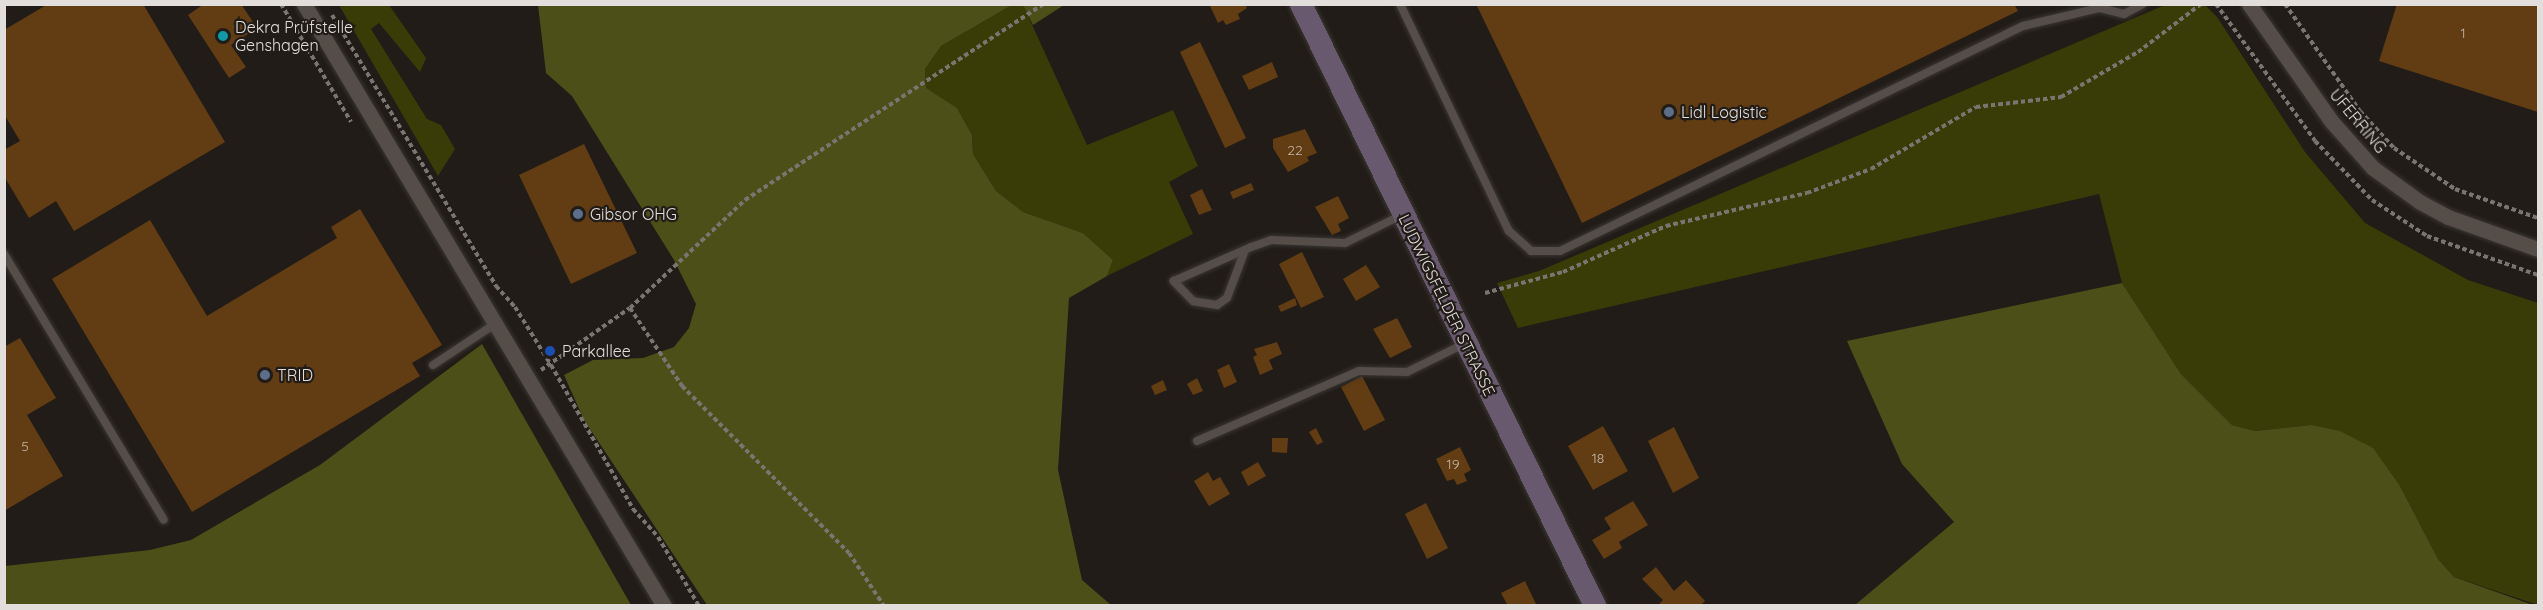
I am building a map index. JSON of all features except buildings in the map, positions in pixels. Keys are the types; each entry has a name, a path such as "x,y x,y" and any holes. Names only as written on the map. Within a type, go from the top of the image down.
{"street":[{"path":"304,4 664,606"},
{"name":"LUDWIGSFELDER STRASSE","path":"1301,4 1595,606"},
{"name":"UFERRING","path":"2249,4 2332,122 2373,168 2420,202 2448,217 2538,249"}],"lane":[{"path":"1400,4 1509,231 1531,251 1560,251 2023,26 2099,6 2124,14 2143,4"},
{"path":"1245,250 1227,298 1218,305 1193,301 1174,281 1245,250 1271,240 1345,243 1403,214"},
{"path":"4,254 164,520"},
{"path":"433,365 495,324"},
{"path":"1197,441 1359,371 1407,372 1466,343"}],"path":[{"path":"281,4 351,122"},
{"path":"325,4 496,286 514,307 551,365 621,489 658,537 699,606"},
{"path":"527,377 551,365 630,308 745,200 1043,4"},
{"path":"1485,293 1563,272 1666,226 1807,193 1871,169 1976,107 2061,97 2138,52 2201,4"},
{"path":"2285,4 2360,111 2394,148 2455,189 2538,218"},
{"path":"630,308 682,386 849,553 884,606"}],"shaded area":[{"path":"339,5 389,5 426,58 420,72 379,23 371,29 427,119 441,125 455,149 438,176"},
{"path":"1012,5 1023,5 1087,145 1173,110 1198,166 1169,182 1193,234 1107,276 1113,260 1083,233 1023,212 996,191 973,154 972,135 957,108 926,89 925,69 941,46"},
{"path":"2165,5 2205,5 2217,17 2305,152 2365,223 2468,280 2538,303 2538,605 2454,577 2438,559 2400,486 2311,425 2255,431 2232,425 2181,374 2122,283 2099,194 1518,328 1497,283 1539,271"}],"green space":[{"path":"538,5 1012,5 941,46 925,69 926,88 957,108 972,135 973,154 996,191 1023,212 1083,233 1113,260 1107,276 1069,298 1058,470 1082,580 1111,605 707,605 584,420 564,375 593,360 643,358 674,347 689,328 696,304 674,260 572,96 546,73"},
{"path":"1023,5 1064,5 1033,25"},
{"path":"2122,283 2181,374 2232,425 2255,431 2311,425 2340,431 2373,448 2400,486 2438,559 2454,577 2533,605 1855,605 1954,522 1902,464 1847,341"},
{"path":"482,344 631,605 5,605 5,566 150,550 191,540 320,465"}],"place":[{"name":"Dekra Prüfstelle Genshagen","path":"223,36"},
{"name":"Lidl Logistic","path":"1669,112"},
{"name":"Gibsor OHG","path":"578,214"},
{"name":"Parkallee","path":"550,351"},
{"name":"TRID","path":"265,375"}]}
